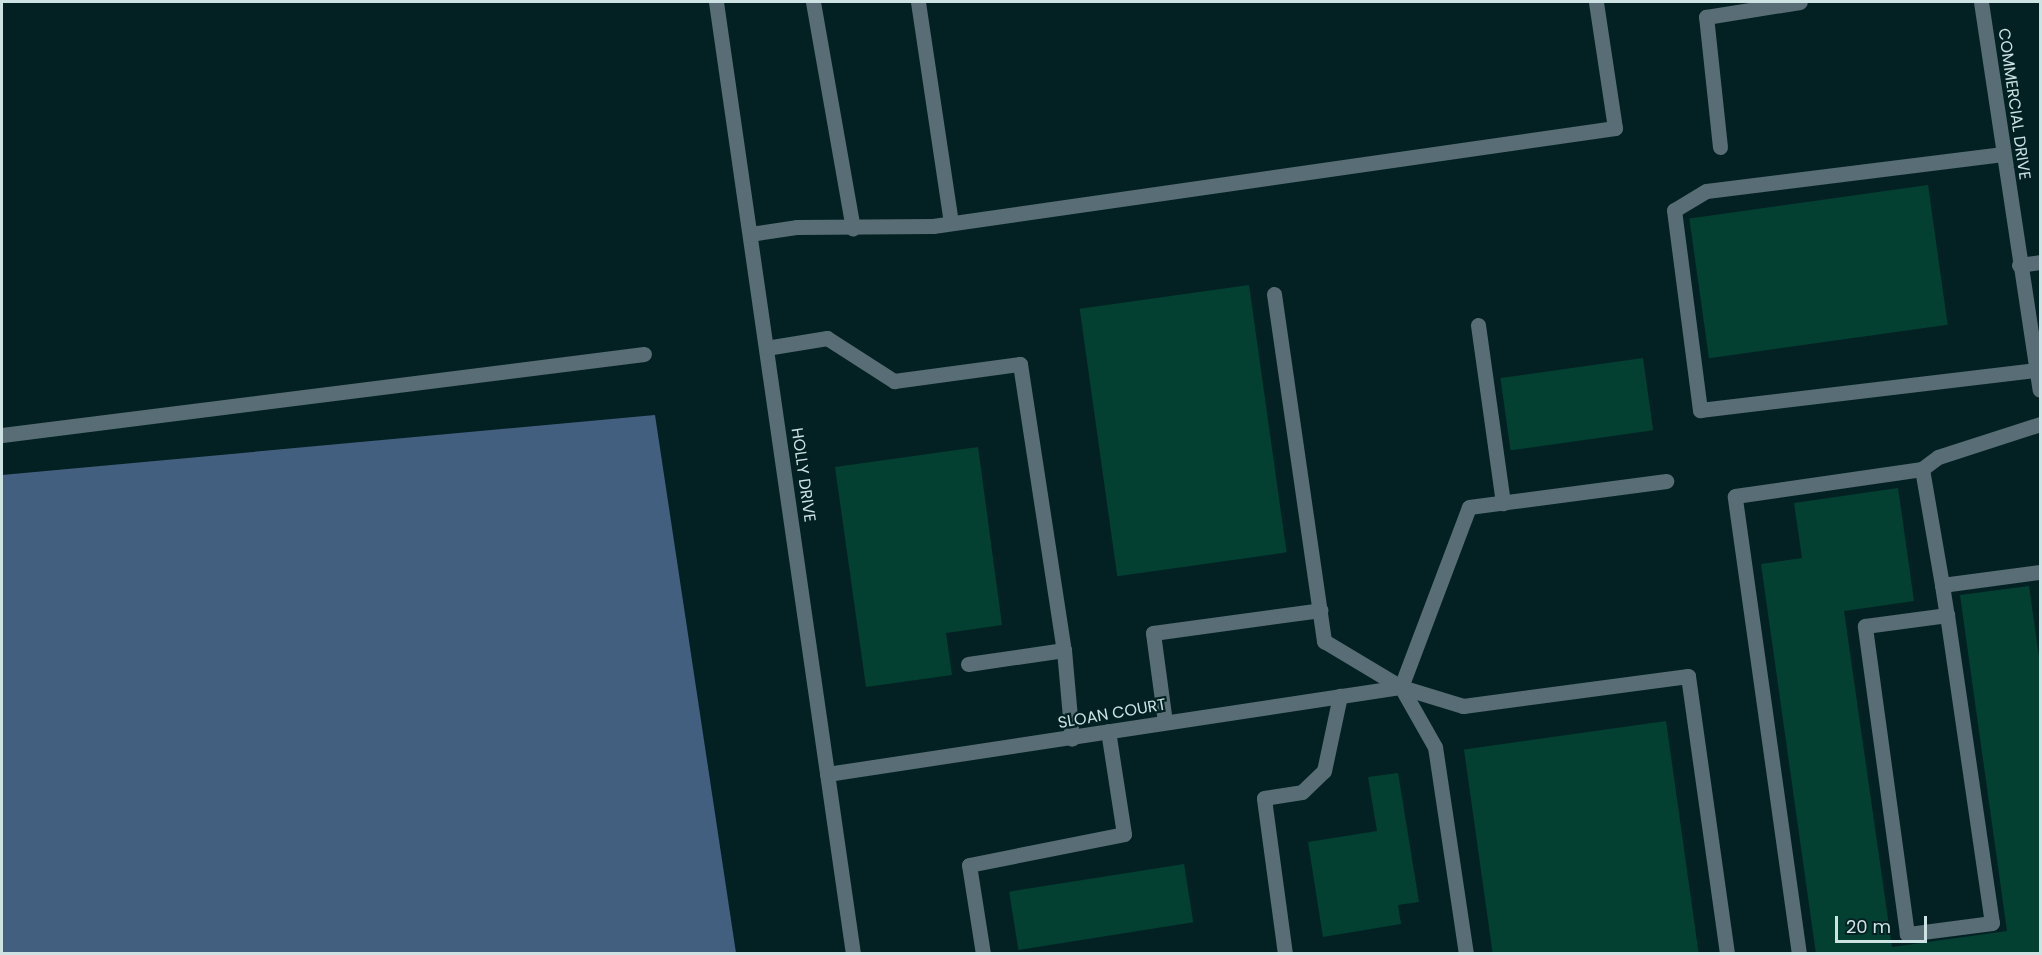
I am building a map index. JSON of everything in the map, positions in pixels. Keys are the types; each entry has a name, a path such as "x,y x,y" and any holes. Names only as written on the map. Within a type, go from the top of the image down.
{"street":[{"name":"HOLLY DRIVE","path":"716,2 853,954"},
{"path":"813,2 853,229"},
{"path":"918,2 951,223"},
{"path":"750,234 797,227 853,229 951,223 1615,128 1596,2"},
{"path":"1720,147 1706,17 1800,2"},
{"name":"COMMERCIAL DRIVE","path":"1982,2 2019,265 2040,390"},
{"path":"2003,154 1706,191 1674,210 1700,410 2036,370"},
{"path":"2019,265 2040,262"},
{"path":"1274,294 1324,641 1401,687 1464,706 1688,676 1727,954"},
{"path":"1478,325 1503,503"},
{"path":"766,348 826,339 894,381 1020,364 1064,650 1072,739"},
{"path":"2,435 644,354"},
{"path":"1799,954 1735,496 1922,469 1938,457 2040,424"},
{"path":"1922,469 1947,615 1992,923 1907,934 1864,626 1947,615"},
{"path":"1401,687 1469,507 1666,481"},
{"path":"1942,585 2040,572"},
{"path":"1165,722 1153,633 1320,610"},
{"path":"968,664 1064,650"},
{"path":"1401,687 1435,747 1466,954"},
{"name":"SLOAN COURT","path":"828,774 1072,739 1108,731 1401,687"},
{"path":"1286,954 1264,798 1302,792 1324,771 1340,696"},
{"path":"982,954 969,865 1124,834 1108,731"}],"water":[{"path":"655,415 736,953 2,953 2,475"}],"building":[{"path":"1928,185 1948,325 1709,358 1689,219"},
{"path":"1249,285 1287,552 1117,576 1080,309"},
{"path":"1643,358 1653,430 1511,450 1500,378"},
{"path":"978,447 1002,625 946,633 952,675 866,687 835,467"},
{"path":"1898,488 1914,601 1844,611 1892,947 2007,931 1960,595 2029,586 2040,664 2040,954 1816,954 1761,564 1802,558 1794,503"},
{"path":"1666,721 1699,954 1493,954 1464,749"},
{"path":"1398,773 1419,902 1398,905 1401,924 1323,937 1308,842 1377,831 1368,777"},
{"path":"1184,864 1193,922 1018,950 1009,892"}]}
